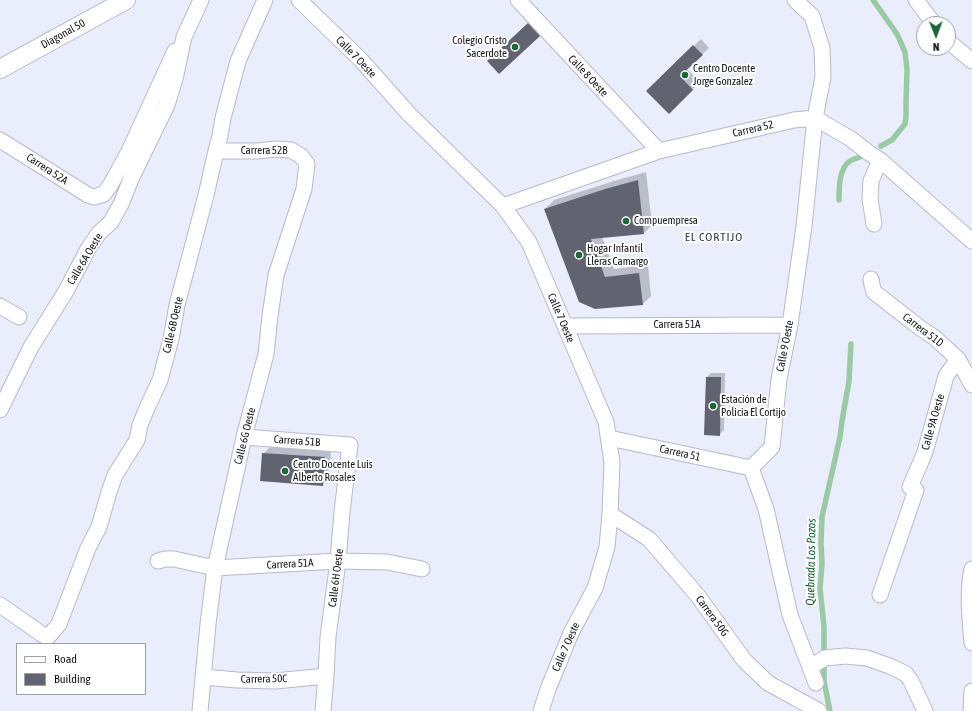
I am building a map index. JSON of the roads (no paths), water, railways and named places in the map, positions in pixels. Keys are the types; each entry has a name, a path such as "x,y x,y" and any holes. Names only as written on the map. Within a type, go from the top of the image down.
{"street":[{"name":"Diagonal 50","path":"0,69 126,0"},
{"name":"Calle 6A Oeste","path":"94,197 104,194 112,184 129,151 173,55 184,37 201,0"},
{"name":"Calle 6B Oeste","path":"0,606 48,637 59,624 88,548 99,527 115,475 137,440 140,426 160,380 171,339 177,305 206,195 238,61 264,0"},
{"name":"Calle 7 Oeste","path":"299,0 361,60 409,114 503,206 529,242 606,422 612,463 610,514 606,547 595,588 571,633 548,689 541,711"},
{"name":"Calle 8 Oeste","path":"518,0 659,151"},
{"name":"Calle 9 Oeste","path":"751,468 772,447 779,379 790,325 804,226 815,118 823,77 822,48 812,16 795,0"},
{"path":"916,0 928,16"},
{"name":"Calle 6A Oeste","path":"0,410 31,347 66,291 88,249 99,233 111,222 121,204 166,105 175,79 184,37"},
{"path":"956,48 972,62"},
{"name":"Carrera 52","path":"503,206 659,151 794,120 815,118"},
{"path":"815,118 851,139 880,160 972,241"},
{"name":"Carrera 52A","path":"0,140 88,196 94,197"},
{"name":"Carrera 52B","path":"216,150 291,150 301,156 307,164"},
{"path":"874,224 870,199 871,181 880,160"},
{"name":"Calle 6G Oeste","path":"200,711 215,568 244,437 266,354 276,275 304,189 307,164"},
{"name":"Carrera 51D","path":"871,279 874,292 918,327 935,338 958,359 972,386"},
{"path":"0,306 19,317"},
{"name":"Carrera 51A","path":"565,326 790,325"},
{"name":"Calle 9A Oeste","path":"880,595 925,452 946,376 958,359"},
{"name":"Carrera 51B","path":"244,437 350,445"},
{"name":"Carrera 51","path":"609,438 751,468"},
{"name":"Calle 6H Oeste","path":"322,711 328,637 338,561 350,445"},
{"path":"751,468 766,509 790,615 816,683"},
{"name":"Carrera 50G","path":"610,514 649,539 698,596 744,660 768,683 819,711"},
{"name":"Carrera 51A","path":"158,561 174,559 215,568 338,561 387,562 422,569"},
{"path":"972,569 970,578 972,643"},
{"path":"810,666 825,658 845,656 867,658 892,667 906,674 911,681 925,711"},
{"name":"Carrera 50C","path":"203,677 275,681 326,676"},
{"path":"971,711 972,691"}],"waterway":[{"path":"873,0 897,34 905,52 907,69 905,124 892,140 881,146"},
{"name":"Quebrada Los Pozos","path":"839,200 840,179 846,164 862,156"},
{"name":"Quebrada Los Pozos","path":"830,711 824,681 824,627 820,588 822,564 822,517 840,437 849,381 851,344"}],"place":[{"name":"Colegio Cristo Sacerdote","path":"515,47"},
{"name":"Centro Docente Jorge Gonzalez","path":"685,75"},
{"name":"Compuempresa","path":"626,221"},
{"name":"Hogar Infantil Lleras Camargo","path":"579,255"},
{"name":"Estación de Policia El Cortijo","path":"713,406"},
{"name":"Centro Docente Luis Alberto Rosales","path":"285,471"}],"district":[{"name":"EL CORTIJO","path":"714,237"}]}
